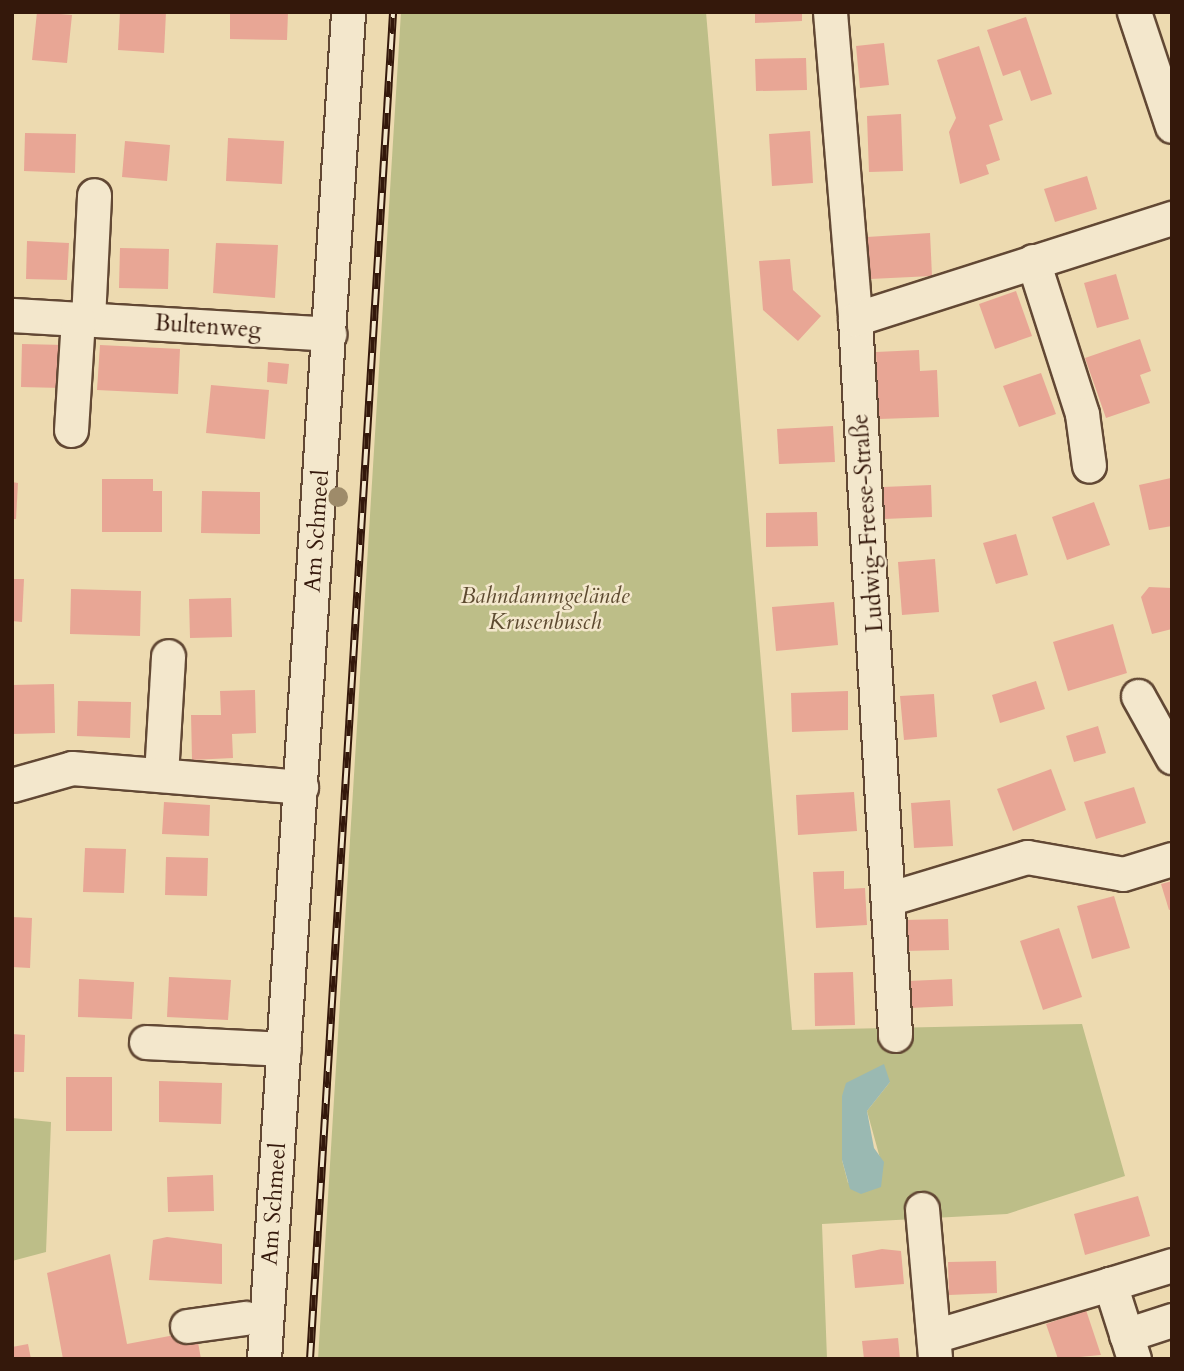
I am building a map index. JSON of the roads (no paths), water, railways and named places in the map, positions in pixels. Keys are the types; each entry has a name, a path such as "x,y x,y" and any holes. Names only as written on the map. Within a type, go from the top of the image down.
{"street":[{"name":"Am Schmeel","path":"264,1359 348,12"},
{"name":"Ludwig-Freese-Straße","path":"830,12 855,319 891,898 895,1035"},
{"path":"1134,12 1172,126"},
{"path":"71,430 94,195"},
{"path":"855,319 1172,218"},
{"path":"1033,261 1082,414 1089,466"},
{"name":"Bultenweg","path":"12,314 329,334"},
{"path":"161,775 168,656"},
{"path":"1138,695 1172,757"},
{"path":"14,781 72,768 301,787"},
{"path":"891,898 1027,857 1123,874 1172,859"},
{"path":"146,1042 284,1049"},
{"path":"922,1209 935,1347 1172,1265"},
{"path":"1111,1284 1130,1347 1172,1321"},
{"path":"187,1326 245,1318"}],"water":[{"path":"884,1064 890,1082 867,1111 874,1148 884,1162 881,1187 861,1194 850,1189 842,1160 842,1096 846,1083"}],"railway":[{"path":"310,1359 393,12"}],"park label":[{"name":"Bahndammgelände Krusenbusch","path":"545,609"}]}
